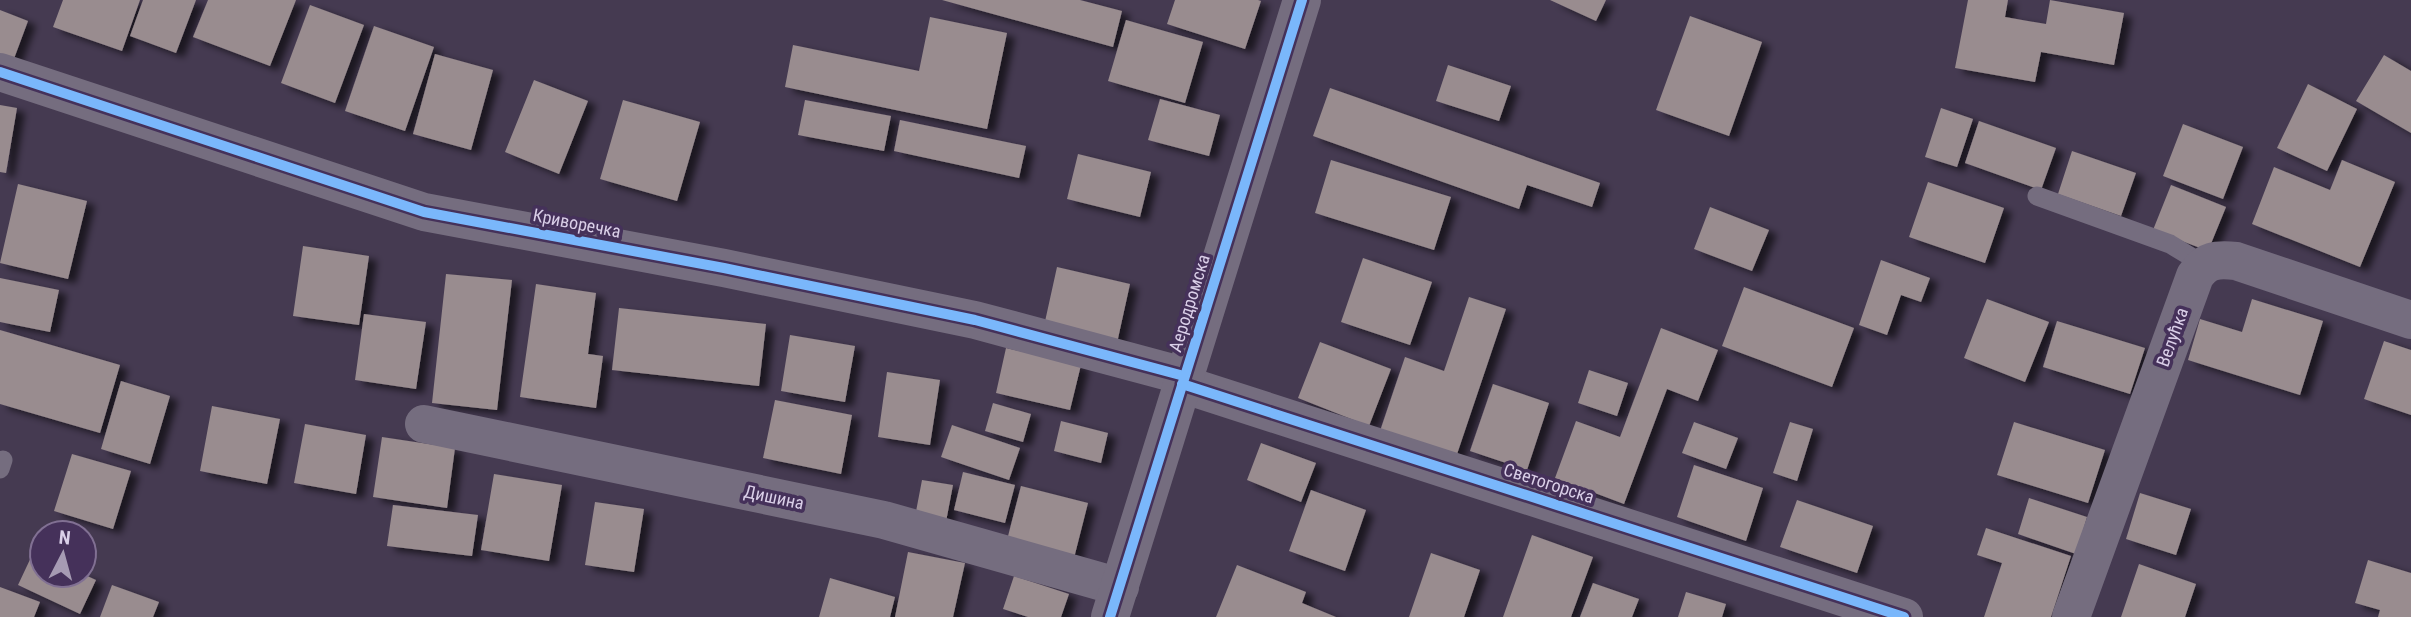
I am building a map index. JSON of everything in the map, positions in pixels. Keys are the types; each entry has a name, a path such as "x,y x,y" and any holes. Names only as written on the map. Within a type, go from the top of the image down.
{"street":[{"name":"Аеродромска","path":"1115,602 1175,376 1302,0"},
{"name":"Криворечка","path":"0,72 424,212 724,268 975,320 1175,376"},
{"path":"2203,264 2218,259 2236,261 2411,320"},
{"name":"Велућка","path":"2071,617 2194,276 2203,264"},
{"name":"Светогорска","path":"1175,376 1905,617"},
{"name":"Дишина","path":"424,424 884,520 1115,602"}],"lane":[{"path":"2037,196 2169,244 2203,264"}],"building":[{"path":"63,0 140,0 122,51 53,27"},
{"path":"143,0 196,0 176,53 130,36"},
{"path":"208,0 296,0 270,66 193,37"},
{"path":"942,0 1080,0 1122,11 1113,47"},
{"path":"1175,0 1261,1 1245,49 1167,24"},
{"path":"1550,0 1606,0 1596,21"},
{"path":"1968,0 2008,0 2005,17 2046,24 2050,0 2124,13 2114,65 2041,52 2035,82 1955,68"},
{"path":"310,5 364,25 335,103 281,83"},
{"path":"0,10 28,21 12,64 0,59"},
{"path":"1690,16 1762,42 1729,136 1656,110"},
{"path":"930,17 1007,33 987,129 785,87 793,45 919,71"},
{"path":"1126,20 1203,42 1185,103 1108,81"},
{"path":"374,26 434,47 405,131 345,111"},
{"path":"435,54 493,70 471,150 413,134"},
{"path":"2384,55 2411,71 2411,133 2356,101"},
{"path":"1448,65 1511,86 1499,121 1436,101"},
{"path":"534,80 588,101 559,174 505,152"},
{"path":"2308,84 2357,109 2327,171 2277,148"},
{"path":"1330,88 1600,183 1592,207 1527,185 1519,209 1313,136"},
{"path":"1160,99 1220,115 1209,156 1148,140"},
{"path":"623,100 700,122 677,201 600,179"},
{"path":"805,100 891,116 884,151 798,135"},
{"path":"0,105 17,108 6,173 0,172"},
{"path":"1941,108 1973,119 1957,167 1925,157"},
{"path":"900,120 1026,146 1019,178 894,151"},
{"path":"1979,121 2056,148 2041,190 1965,163"},
{"path":"2183,124 2243,147 2223,199 2163,176"},
{"path":"2072,151 2136,173 2121,216 2058,194"},
{"path":"1078,154 1151,172 1140,217 1067,199"},
{"path":"1331,160 1451,197 1434,250 1315,213"},
{"path":"2342,160 2395,182 2360,267 2252,224 2274,167 2330,190"},
{"path":"1928,182 2004,208 1985,263 1909,237"},
{"path":"18,184 87,201 68,279 0,263"},
{"path":"2171,185 2226,207 2208,251 2153,230"},
{"path":"1710,207 1769,230 1752,271 1694,249"},
{"path":"303,246 369,256 359,325 293,316"},
{"path":"1363,258 1432,282 1410,345 1341,322"},
{"path":"1881,260 1930,278 1921,302 1901,295 1887,335 1859,325"},
{"path":"1057,267 1130,284 1117,343 1044,326"},
{"path":"446,274 512,280 497,410 432,403"},
{"path":"0,278 59,290 50,332 0,322"},
{"path":"536,284 596,293 588,354 603,356 596,408 520,397"},
{"path":"1744,287 1854,328 1832,387 1722,346"},
{"path":"1469,297 1506,309 1454,463 1378,437 1405,357 1444,371"},
{"path":"1987,299 2049,322 2025,382 1964,358"},
{"path":"2252,299 2323,321 2300,395 2188,360 2200,319 2242,332"},
{"path":"619,308 766,324 759,386 612,370"},
{"path":"364,314 426,322 416,389 355,380"},
{"path":"2057,321 2145,348 2130,394 2043,367"},
{"path":"1661,328 1718,350 1698,401 1667,389 1624,504 1555,478 1576,421 1620,437"},
{"path":"0,330 120,365 100,433 0,404"},
{"path":"790,335 855,346 845,402 781,391"},
{"path":"2384,341 2411,350 2411,415 2364,399"},
{"path":"1320,342 1391,369 1369,426 1298,398"},
{"path":"1006,348 1081,365 1070,410 996,393"},
{"path":"1589,370 1628,383 1617,416 1578,403"},
{"path":"887,372 940,380 930,445 878,437"},
{"path":"121,381 170,396 150,464 101,449"},
{"path":"1493,384 1549,403 1527,470 1470,451"},
{"path":"775,400 852,415 841,474 763,458"},
{"path":"993,403 1031,414 1023,442 985,431"},
{"path":"212,406 280,419 267,484 200,471"},
{"path":"1061,421 1108,433 1101,463 1054,451"},
{"path":"1694,422 1738,438 1726,469 1682,453"},
{"path":"1790,422 1813,429 1797,481 1773,473"},
{"path":"2014,422 2105,450 2088,503 1997,475"},
{"path":"305,424 366,435 356,494 294,483"},
{"path":"952,425 1020,448 1009,480 941,457"},
{"path":"382,437 455,448 447,508 373,497"},
{"path":"1261,443 1316,463 1301,502 1247,480"},
{"path":"72,454 131,471 113,529 98,524 98,519 80,519 54,511"},
{"path":"1694,465 1763,488 1746,541 1677,517"},
{"path":"963,472 1015,485 1005,523 954,510"},
{"path":"494,474 562,485 549,561 481,550"},
{"path":"922,480 953,485 945,527 914,522"},
{"path":"1021,486 1088,503 1074,558 1007,540"},
{"path":"1311,490 1366,510 1345,571 1289,551"},
{"path":"2140,493 2191,509 2176,555 2126,539"},
{"path":"2029,498 2087,517 2076,554 2018,534"},
{"path":"1797,500 1873,526 1857,573 1780,547"},
{"path":"595,502 644,509 634,572 585,565"},
{"path":"393,505 478,515 472,556 387,546"},
{"path":"1986,528 2071,556 2051,617 1984,617 2002,563 1977,555"},
{"path":"1532,535 1593,557 1571,617 1503,617"},
{"path":"908,552 965,563 953,617 895,617"},
{"path":"1431,553 1480,570 1464,617 1409,617"},
{"path":"2368,560 2411,573 2411,617 2378,617 2380,610 2355,603"},
{"path":"28,564 28,589 92,589 80,614 18,585"},
{"path":"2139,564 2196,584 2185,617 2121,617"},
{"path":"1237,565 1306,592 1302,603 1336,617 1216,617"},
{"path":"1014,576 1069,594 1061,617 1028,617 1003,609"},
{"path":"830,578 895,597 890,617 819,617"},
{"path":"1593,583 1639,599 1632,617 1580,617"},
{"path":"112,585 159,602 153,617 100,617"},
{"path":"0,587 40,602 34,617 0,617"},
{"path":"1686,592 1726,604 1722,617 1678,617"}],"cycle path":[{"path":"1110,617 1302,0"},
{"path":"0,72 424,212 724,268 975,320 1184,376"},
{"path":"1182,384 1904,617"}]}
